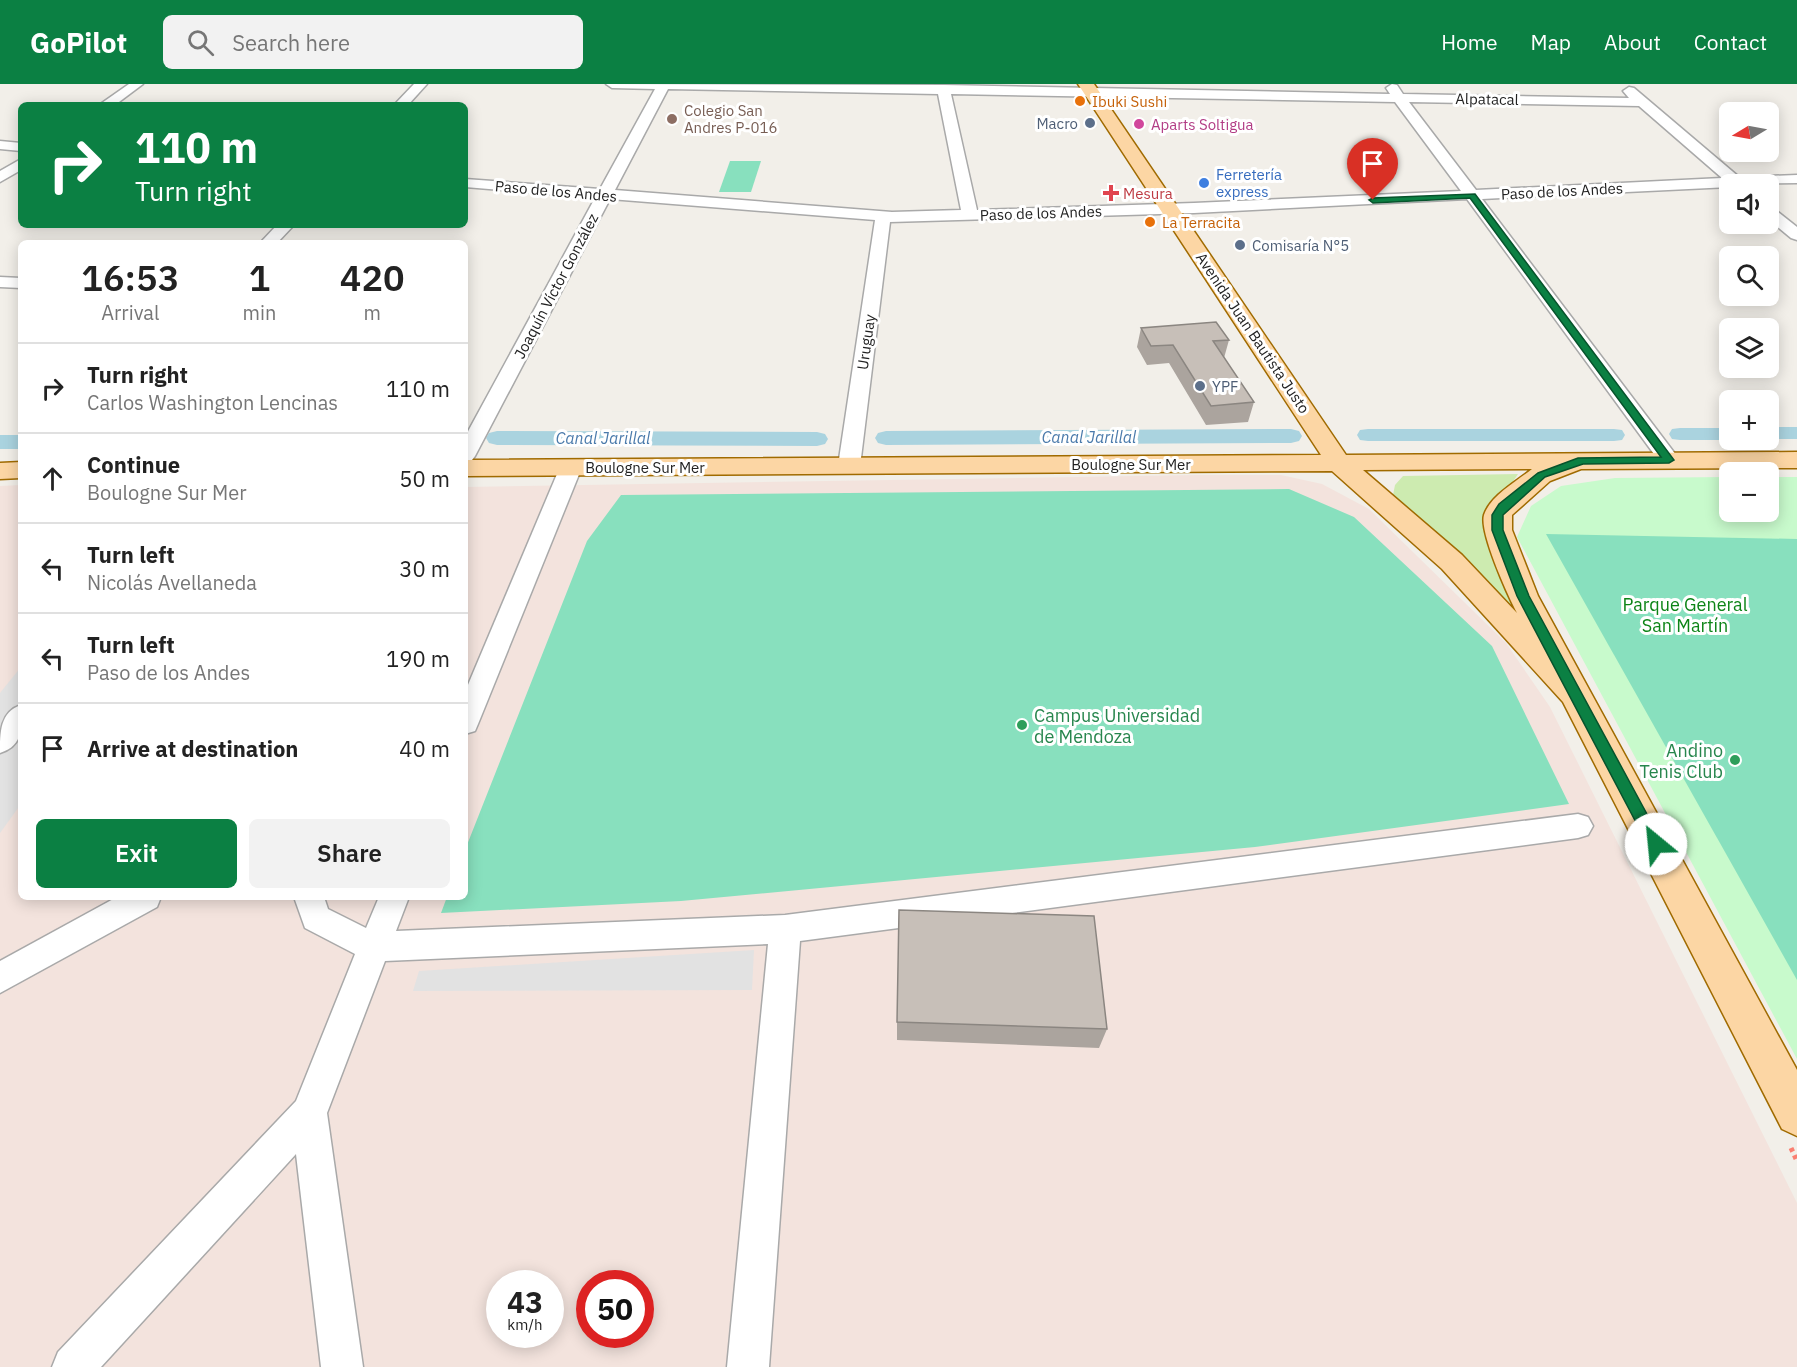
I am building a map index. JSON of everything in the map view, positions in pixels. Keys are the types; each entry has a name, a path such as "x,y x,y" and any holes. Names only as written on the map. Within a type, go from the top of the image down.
{"main road":[{"name":"Avenida Juan Bautista Justo","path":"1088,88 1340,463 1452,562 1579,699"},
{"path":"1582,460 1541,475 1503,507 1498,515 1498,530 1523,596 1797,1114"},
{"name":"Boulogne Sur Mer","path":"468,468 1797,460"},
{"path":"0,471 18,470"}],"street":[{"path":"110,102 137,84"},
{"path":"404,102 421,84"},
{"name":"Alpatacal","path":"612,84 944,89 1393,90 1642,102"},
{"name":"Joaquín Víctor González","path":"468,450 664,84"},
{"path":"1622,84 1726,174"},
{"path":"944,89 970,215"},
{"path":"1393,90 1669,460"},
{"path":"0,145 18,147"},
{"path":"0,178 18,166"},
{"name":"Paso de los Andes","path":"1779,180 1797,179"},
{"name":"Paso de los Andes","path":"468,183 883,217 1169,209 1719,184"},
{"name":"Uruguay","path":"849,466 883,217"},
{"path":"1779,220 1797,235"},
{"path":"271,240 283,228"},
{"path":"0,282 18,283"},
{"path":"468,717 571,467"},
{"path":"0,742 18,719"},
{"path":"310,900 316,918 373,947 785,929 1578,826"},
{"path":"0,978 141,900"},
{"path":"73,1367 309,1113 393,900"},
{"path":"748,1367 785,929"},
{"path":"309,1113 342,1367"}],"shaded area":[{"path":"1196,475 1281,475 1322,484 1369,509 1506,643 1550,707 1797,1203 1797,1367 0,1367 0,486 18,485 18,900 468,900 468,487"},
{"path":"18,671 18,808 0,833 0,693"},
{"path":"754,950 752,990 413,991 419,971"}],"green space":[{"path":"730,161 761,161 751,192 719,192"},
{"path":"1518,474 1484,525 1525,632 1393,495 1395,485 1403,476"},
{"name":"Andino Tenis Club","path":"1719,477 1719,522 1779,522 1779,477 1797,477 1797,1059 1517,537 1531,506 1561,486 1615,478"},
{"name":"Campus Universidad de Mendoza","path":"1289,489 1354,517 1492,646 1569,804 1255,847 681,901 441,913 446,900 468,900 468,842 587,541 621,495"},
{"name":"Andino Tenis Club","path":"1546,534 1797,539 1797,980"}],"building":[{"path":"1216,322 1229,340 1213,341 1254,402 1211,406 1173,345 1151,346 1141,328"},
{"path":"899,910 1094,916 1107,1029 897,1022"}],"waterway":[{"name":"Canal Jarillal","path":"1779,433 1797,433"},
{"name":"Canal Jarillal","path":"1680,434 1719,434"},
{"name":"Canal Jarillal","path":"1368,435 1614,435"},
{"name":"Canal Jarillal","path":"886,438 1291,436"},
{"name":"Canal Jarillal","path":"497,438 817,439"},
{"name":"Canal Jarillal","path":"0,442 18,442"}],"place":[{"name":"Ibuki Sushi","path":"1080,101"},
{"name":"Colegio San Andres P-016","path":"672,119"},
{"name":"Macro","path":"1090,123"},
{"name":"Aparts Soltigua","path":"1139,124"},
{"name":"Ferretería express","path":"1204,183"},
{"name":"Mesura","path":"1111,193"},
{"name":"La Terracita","path":"1150,222"},
{"name":"Comisaría N°5","path":"1240,245"},
{"name":"YPF","path":"1200,386"},
{"name":"Campus Universidad de Mendoza","path":"1022,725"},
{"name":"Andino Tenis Club","path":"1735,760"}],"route":[{"path":"1373,200 1472,196 1669,460 1582,460 1541,475 1503,507 1498,515 1498,530 1523,596 1656,844"}],"park label":[{"name":"Parque General San Martín","path":"1685,614"}]}
